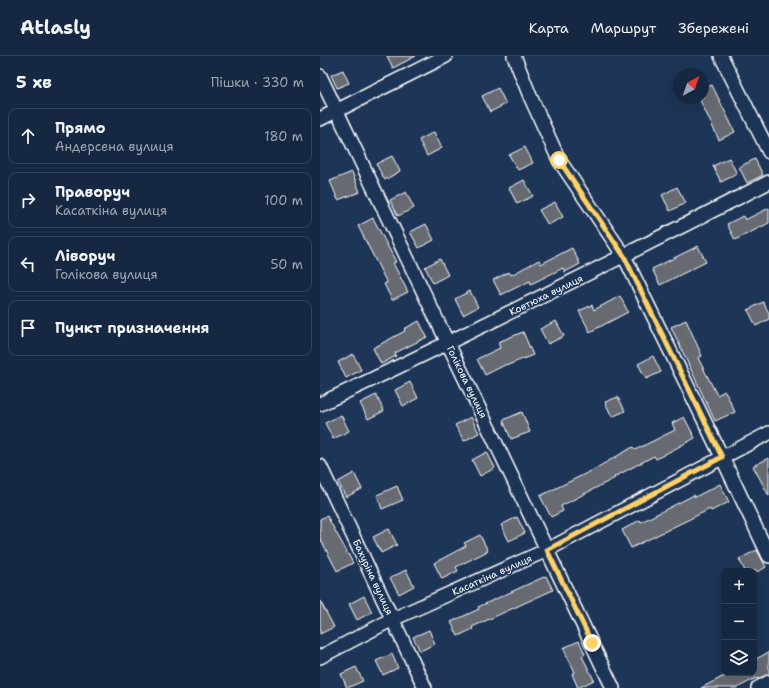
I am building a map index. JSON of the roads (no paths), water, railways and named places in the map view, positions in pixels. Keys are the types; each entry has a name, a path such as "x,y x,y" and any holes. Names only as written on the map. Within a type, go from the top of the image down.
{"street":[{"path":"320,119 446,56"},
{"path":"514,56 530,96 559,160 624,256 769,556"},
{"path":"721,56 769,152"},
{"name":"Голікова вулиця","path":"320,76 614,688"},
{"name":"Ковтюха вулиця","path":"320,404 448,344 769,182"},
{"name":"Касаткіна вулиця","path":"320,657 393,619 547,550 769,433"},
{"name":"Бахуріна вулиця","path":"320,466 425,688"},
{"path":"758,688 769,682"}]}
